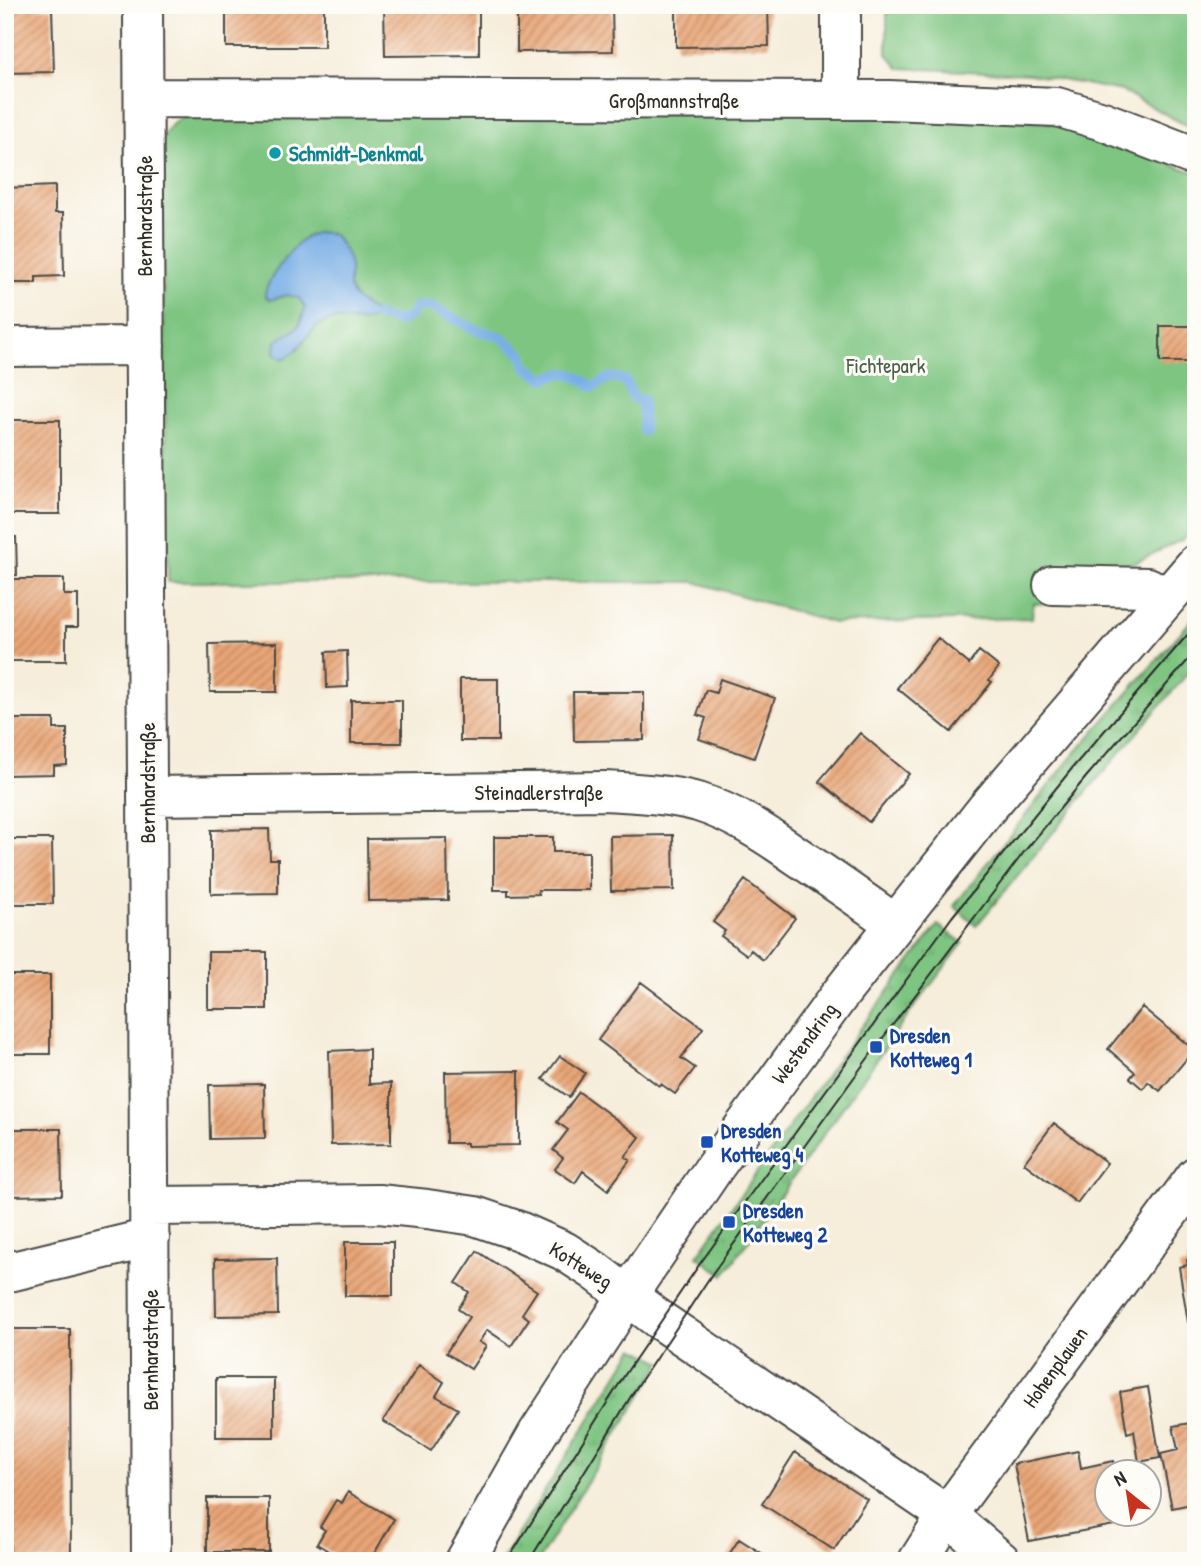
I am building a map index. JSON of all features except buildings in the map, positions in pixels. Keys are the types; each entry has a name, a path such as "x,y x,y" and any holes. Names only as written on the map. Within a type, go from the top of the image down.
{"street":[{"name":"Bernhardstraße","path":"143,5 152,1561"},
{"path":"841,5 841,100"},
{"name":"Großmannstraße","path":"144,98 889,100 1057,107 1103,121 1196,157"},
{"path":"5,347 145,346"},
{"name":"Westendring","path":"465,1561 538,1433 628,1295 742,1129 838,997 987,808 1196,564"},
{"path":"1053,586 1147,587 1166,597"},
{"name":"Steinadlerstraße","path":"148,796 606,791 652,794 699,803 739,820 837,882 895,924"},
{"name":"Hohenplauen","path":"918,1561 947,1515 1196,1176"},
{"name":"Kotteweg","path":"5,1273 150,1222 379,1204 475,1216 519,1231 564,1251 661,1321 947,1515 1001,1561"}],"green space":[{"path":"887,5 1196,5 1196,126 1193,129 1122,91 1029,74 899,68 887,54"},
{"name":"Fichtepark","path":"894,109 1054,123 1196,173 1196,530 1182,540 1134,563 1107,567 1058,602 1033,604 1032,618 834,623 695,582 168,582 161,143 168,129 178,120 188,115"},
{"path":"1196,615 1196,664 976,926 954,906 1070,759"},
{"path":"938,925 963,943 914,1007 724,1275 697,1256 837,1060"},
{"path":"634,1348 662,1362 538,1561 501,1561"}],"water":[{"path":"318,232 333,234 339,242 349,263 349,285 353,296 377,316 358,322 328,321 314,329 290,356 283,359 275,353 276,341 295,329 305,308 299,298 287,295 270,300 265,296 266,290 279,266 292,250 303,239"}],"waterway":[{"path":"377,316 400,322 411,315 417,306 432,307 476,330 500,336 523,355 526,366 545,379 565,373 580,378 593,387 610,377 625,380 634,399 643,400 643,431"}],"tram line":[{"path":"507,1561 626,1373 699,1265 952,917 1074,766 1196,625"},
{"path":"529,1561 638,1385 712,1274 876,1047 1024,852 1196,651"}],"place":[{"name":"Schmidt-Denkmal","path":"275,153"},
{"name":"Dresden Kotteweg 1","path":"876,1047"},
{"name":"Dresden Kotteweg 4","path":"707,1142"},
{"name":"Dresden Kotteweg 2","path":"729,1222"}]}
